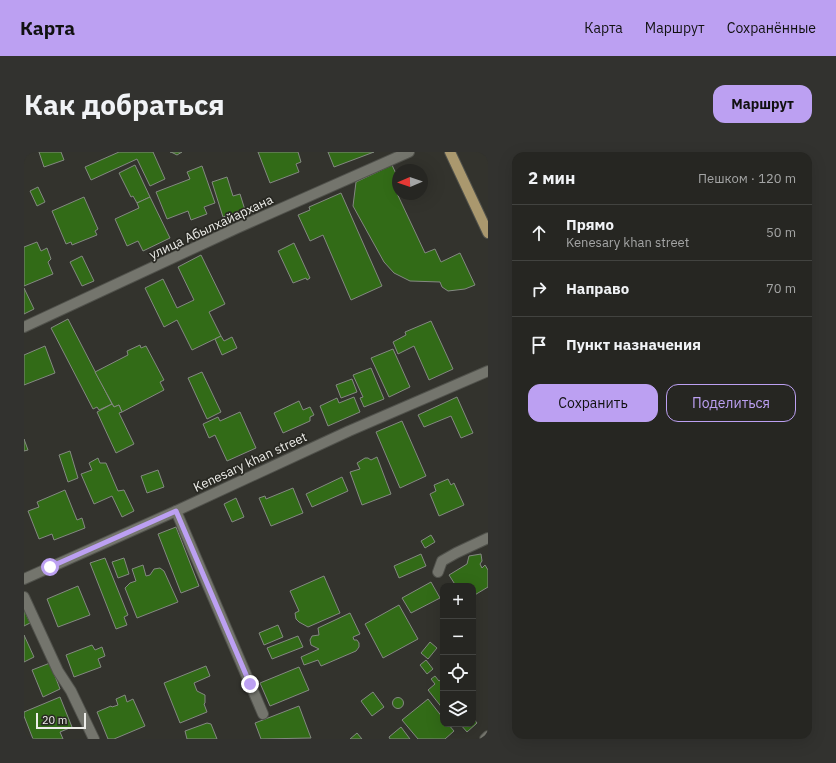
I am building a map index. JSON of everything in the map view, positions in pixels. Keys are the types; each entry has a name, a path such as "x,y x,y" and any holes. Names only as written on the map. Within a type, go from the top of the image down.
{"main road":[{"path":"450,152 488,232"}],"street":[{"name":"улица Абылхайархана","path":"24,327 237,228 409,152"},
{"name":"Kenesary khan street","path":"24,580 349,431 488,372"},
{"path":"176,511 263,714"},
{"path":"438,572 442,561 488,538"},
{"path":"24,597 58,671 71,691 94,739"},
{"path":"485,739 488,736"}],"building":[{"path":"39,152 61,152 64,160 44,167"},
{"path":"119,152 153,152 165,179 150,186 137,159 91,180 85,167"},
{"path":"171,152 182,152 177,155"},
{"path":"258,152 298,152 301,162 296,164 299,172 270,183"},
{"path":"328,152 374,152 334,167"},
{"path":"135,165 150,197 137,203 133,196 131,197 119,173"},
{"path":"392,165 392,200 400,200 425,253 435,249 441,262 460,253 475,285 465,289 448,291 442,287 440,282 410,281 394,273 384,262 353,206 356,182"},
{"path":"202,166 215,203 204,207 207,214 191,220 188,211 167,219 156,192 190,179 187,172"},
{"path":"227,177 233,196 240,194 245,210 223,217 212,182"},
{"path":"38,187 45,202 37,206 30,191"},
{"path":"341,193 382,286 351,300 323,235 310,241 298,215 310,210 309,207"},
{"path":"84,197 98,229 95,231 97,235 72,245 71,242 66,244 52,211"},
{"path":"150,197 170,238 143,251 138,241 127,246 115,219 139,208 137,203"},
{"path":"37,242 41,251 47,248 51,259 48,262 53,274 24,286 24,247"},
{"path":"294,243 310,278 293,283 278,251"},
{"path":"201,255 225,304 209,312 221,336 192,350 177,320 164,327 145,288 163,279 177,308 194,300 178,267"},
{"path":"82,256 94,281 82,286 70,262"},
{"path":"24,288 34,309 24,314"},
{"path":"68,319 112,404 99,410 97,407 93,409 51,328"},
{"path":"431,321 453,369 429,380 414,346 398,354 393,342 406,335 405,332"},
{"path":"221,336 224,341 232,337 237,348 222,355 215,339"},
{"path":"140,345 141,348 146,346 164,380 160,382 164,390 122,412 119,405 114,407 95,372 128,355 127,351"},
{"path":"45,346 55,373 24,385 24,355"},
{"path":"393,349 410,387 389,397 371,358"},
{"path":"371,368 384,399 364,407 360,398 363,397 353,375"},
{"path":"202,372 221,412 207,419 188,378"},
{"path":"352,379 357,392 341,398 336,385"},
{"path":"354,397 360,412 328,426 320,406 337,398 339,403"},
{"path":"457,397 473,433 461,438 451,416 424,427 418,415"},
{"path":"299,401 303,410 310,407 314,415 310,417 310,421 283,433 274,413"},
{"path":"112,404 114,407 119,405 122,412 119,413 134,444 116,453 97,412"},
{"path":"240,412 256,448 227,461 215,435 209,438 203,424 218,417 220,421"},
{"path":"402,421 426,476 400,488 376,432"},
{"path":"24,439 28,450 24,451"},
{"path":"70,451 78,478 68,482 59,455"},
{"path":"377,457 391,494 362,505 350,472 360,469 357,463 365,458 371,460"},
{"path":"98,458 100,463 106,463 118,491 124,490 134,511 122,517 112,496 94,504 81,474 92,470 89,463"},
{"path":"158,470 164,487 147,493 141,476"},
{"path":"342,477 348,491 312,507 306,494"},
{"path":"448,479 451,485 454,483 464,505 439,516 430,494 436,491 434,485"},
{"path":"293,488 303,513 271,526 259,498 265,496 266,499"},
{"path":"65,490 77,520 82,518 85,528 54,540 52,534 39,539 28,511 39,507 37,502"},
{"path":"236,498 244,517 232,522 224,504"},
{"path":"176,527 199,586 181,593 158,534"},
{"path":"431,535 435,542 425,548 421,541"},
{"path":"421,554 426,566 399,578 394,566"},
{"path":"481,554 482,561 480,564 482,568 485,565 488,570 488,587 476,594 476,583 454,583 449,575 467,564 469,556"},
{"path":"105,558 128,615 124,617 127,625 116,629 90,563"},
{"path":"124,558 129,574 118,578 112,562"},
{"path":"143,565 146,576 150,575 154,569 160,568 164,571 178,602 137,618 125,588 130,583 136,581 132,569"},
{"path":"324,576 340,613 308,627 296,619 295,613 299,611 290,591"},
{"path":"431,582 440,598 411,613 402,598"},
{"path":"78,586 90,615 58,627 47,599"},
{"path":"399,605 418,639 383,658 365,624"},
{"path":"24,609 30,623 24,626"},
{"path":"350,613 360,634 353,637 354,640 357,640 359,643 359,647 356,651 321,666 318,660 304,665 301,657 319,649 311,645 310,640 312,636 319,635 318,628"},
{"path":"278,625 283,637 264,645 259,633"},
{"path":"24,635 34,657 24,662"},
{"path":"298,636 303,647 272,659 267,648"},
{"path":"430,642 437,648 428,659 421,653"},
{"path":"92,645 95,650 102,647 105,656 98,659 101,667 74,677 66,655"},
{"path":"426,660 433,669 427,674 420,665"},
{"path":"50,663 60,689 43,697 32,670"},
{"path":"206,666 210,676 194,683 197,691 205,695 204,704 207,712 180,723 164,683"},
{"path":"299,667 309,690 270,706 260,683"},
{"path":"435,676 439,681 440,680 440,705 428,690 435,684 431,679"},
{"path":"373,692 384,707 372,716 361,701"},
{"path":"125,695 127,702 133,699 145,726 114,739 108,739 97,712 111,706 118,705 116,699"},
{"path":"60,697 72,727 60,732 63,739 33,739 24,716 24,712"},
{"path":"398,697 402,699 404,703 402,707 398,709 394,707 392,703 394,699"},
{"path":"428,699 440,714 440,727 451,727 454,731 445,739 418,739 402,720"},
{"path":"299,706 311,738 261,739 255,723"},
{"path":"207,723 211,724 217,739 187,739 185,731"},
{"path":"401,727 410,739 390,739 389,737"},
{"path":"463,727 473,727 467,732"},
{"path":"357,733 362,739 350,739"}],"route":[{"path":"50,567 176,511 189,538 250,684"}]}
